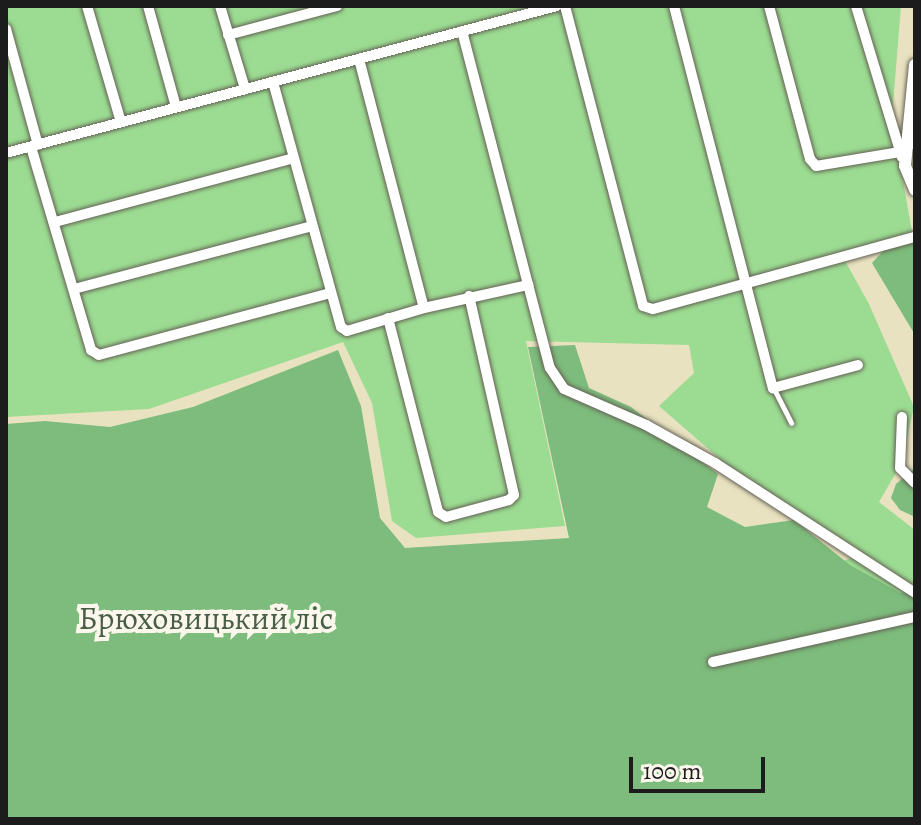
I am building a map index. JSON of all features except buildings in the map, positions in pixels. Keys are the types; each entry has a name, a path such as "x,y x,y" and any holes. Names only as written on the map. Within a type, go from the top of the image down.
{"street":[{"path":"87,6 121,122"},
{"path":"148,6 176,107"},
{"path":"220,6 245,89"},
{"path":"228,35 337,6"},
{"path":"6,153 557,6"},
{"path":"565,6 643,306 653,309 915,237"},
{"path":"674,6 773,388 858,365"},
{"path":"769,6 810,159 816,166 907,147"},
{"path":"856,6 907,147"},
{"path":"6,29 91,350 99,355 330,293"},
{"path":"462,31 550,368 564,389 646,425 715,463 915,593"},
{"path":"359,59 424,308"},
{"path":"914,72 905,166 915,190"},
{"path":"273,82 341,327 347,331 469,296 528,285"},
{"path":"55,222 294,158"},
{"path":"74,289 312,226"},
{"path":"388,318 438,512 446,517 509,500 514,492 469,296"},
{"path":"902,417 900,468 915,483"},
{"path":"713,662 915,617"}],"lane":[{"path":"773,388 791,423"}],"green space":[{"path":"6,6 901,6 892,117 912,232 844,259 869,304 914,407 901,464 879,502 915,530 915,628 704,613 862,554 744,480 659,406 694,373 689,345 526,341 565,526 416,538 392,521 372,403 343,342 149,409 6,417"},
{"path":"915,239 915,335 872,263 884,250"},
{"name":"Брюховицький ліс","path":"575,345 589,388 631,407 718,474 707,507 745,527 794,520 850,565 900,593 915,592 915,819 6,819 6,424 45,421 110,427 193,407 338,350 361,406 380,518 405,548 569,538 528,347"},
{"path":"915,468 915,517 900,510 891,498 896,484"}]}
